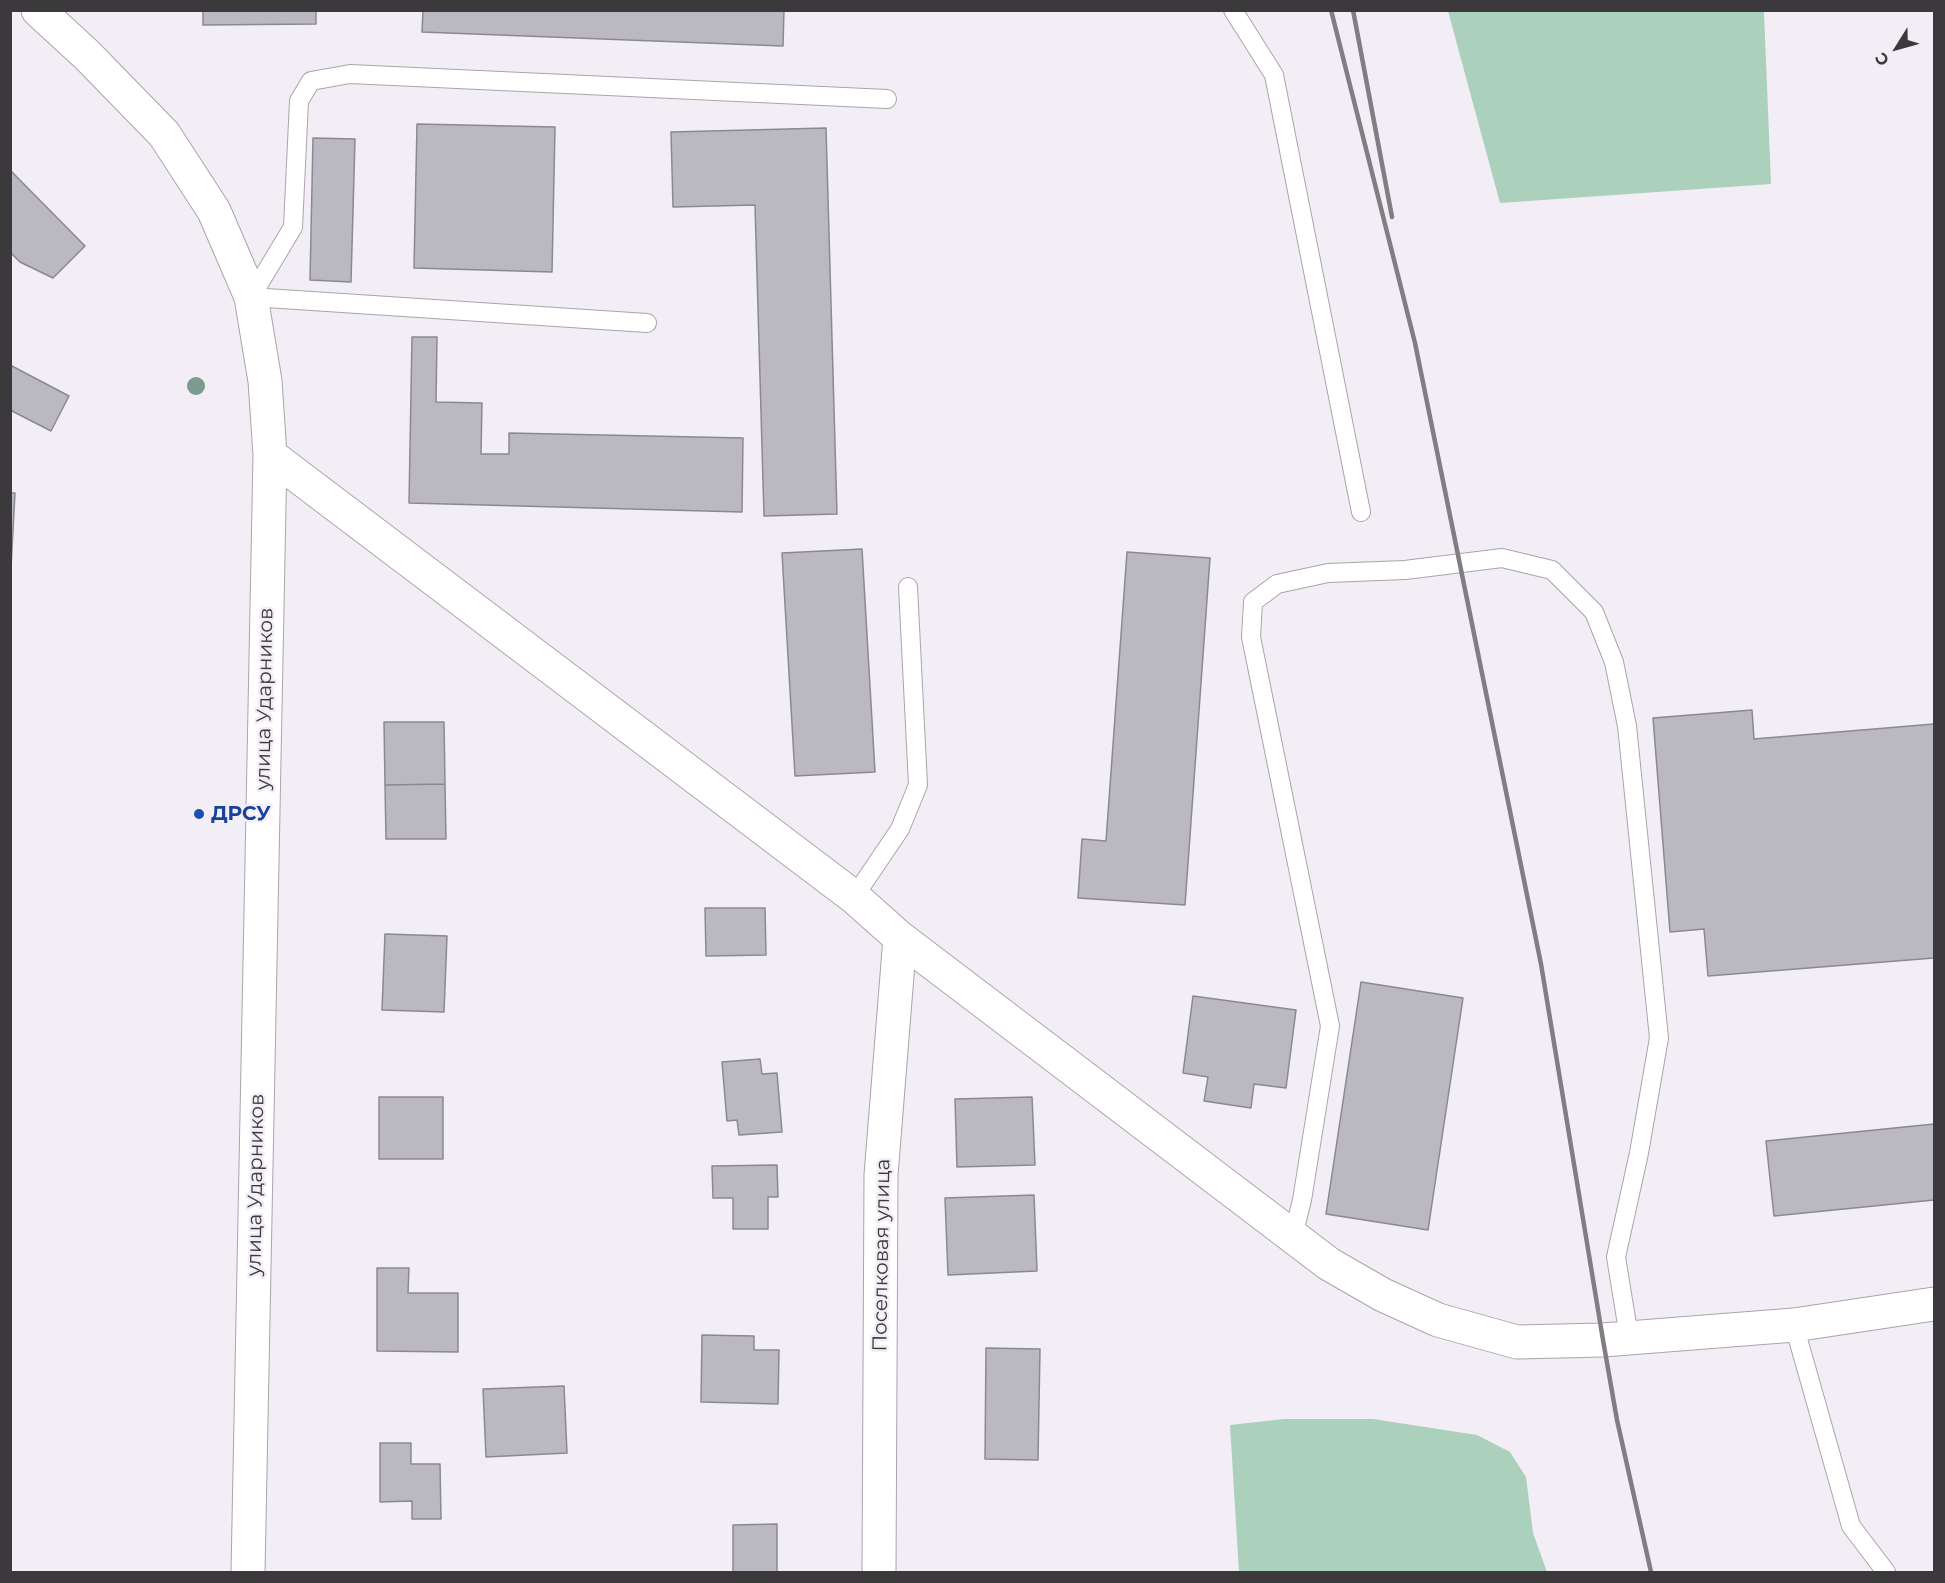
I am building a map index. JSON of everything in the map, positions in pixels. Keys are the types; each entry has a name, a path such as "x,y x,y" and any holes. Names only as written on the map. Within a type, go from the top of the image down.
{"street":[{"name":"улица Ударников","path":"38,10 87,55 164,134 214,211 251,297 265,381 270,454 248,1572"},
{"path":"270,454 854,897 900,938 1329,1264 1383,1295 1438,1320 1517,1342 1603,1340 1794,1325 1935,1304"},
{"name":"Поселковая улица","path":"879,1572 881,1175 900,938"}],"lane":[{"path":"1233,10 1274,75 1361,512"},
{"path":"647,323 251,297 293,227 300,101 311,81 350,74 887,99"},
{"path":"1293,1236 1302,1200 1330,1026 1251,637 1253,602 1277,584 1328,573 1405,570 1502,558 1552,570 1594,612 1614,663 1627,726 1659,1038 1639,1153 1616,1257 1629,1337"},
{"path":"854,897 900,829 918,785 908,586"},
{"path":"1794,1325 1851,1526 1886,1572"}],"green space":[{"path":"1448,11 1771,11 1764,12 1771,184 1500,203"},
{"path":"1284,1419 1373,1419 1477,1435 1510,1452 1526,1477 1533,1533 1547,1572 1239,1572 1230,1425"}],"building":[{"path":"203,10 316,10 316,24 203,25"},
{"path":"423,10 784,10 783,46 422,32"},
{"path":"417,124 555,127 552,272 414,268"},
{"path":"826,128 837,514 764,516 755,205 673,207 671,132"},
{"path":"313,138 355,139 351,282 310,280"},
{"path":"10,170 85,246 53,278 20,262 10,252"},
{"path":"412,337 437,337 436,402 482,403 481,454 509,454 509,433 743,438 742,512 409,503"},
{"path":"10,365 69,396 51,431 10,410"},
{"path":"10,493 15,493 11,568 10,567"},
{"path":"862,549 875,772 795,776 782,553"},
{"path":"1127,552 1210,558 1185,905 1078,898 1082,839 1106,841"},
{"path":"1752,710 1754,739 1934,724 1934,958 1708,976 1704,929 1670,932 1653,718"},
{"path":"384,722 444,722 445,784 385,785"},
{"path":"445,784 446,839 386,839 385,785"},
{"path":"705,908 765,908 766,955 706,956"},
{"path":"385,934 447,936 444,1012 382,1010"},
{"path":"1361,982 1463,998 1428,1230 1326,1214"},
{"path":"1193,996 1296,1010 1286,1088 1254,1084 1251,1108 1204,1101 1208,1077 1183,1073"},
{"path":"760,1059 762,1074 777,1073 782,1132 739,1135 737,1120 727,1121 722,1062"},
{"path":"379,1097 443,1097 443,1159 379,1159"},
{"path":"1032,1097 1035,1165 957,1167 955,1099"},
{"path":"1934,1124 1934,1200 1774,1216 1766,1141"},
{"path":"777,1165 778,1197 768,1197 768,1229 733,1229 733,1198 713,1198 712,1166"},
{"path":"1034,1195 1037,1271 948,1275 945,1198"},
{"path":"377,1268 409,1268 408,1293 458,1293 458,1352 377,1351"},
{"path":"702,1335 754,1336 754,1350 779,1350 778,1404 701,1402"},
{"path":"986,1348 1040,1349 1038,1460 985,1459"},
{"path":"564,1386 567,1453 486,1457 483,1389"},
{"path":"380,1443 411,1443 411,1464 440,1464 441,1519 412,1519 412,1501 380,1502"},
{"path":"777,1524 777,1572 733,1572 733,1525"}],"railway":[{"path":"1331,10 1415,343 1541,964 1617,1420 1651,1572"},
{"path":"1353,10 1392,217"}],"place":[{"name":"ДРСУ","path":"199,814"}]}
